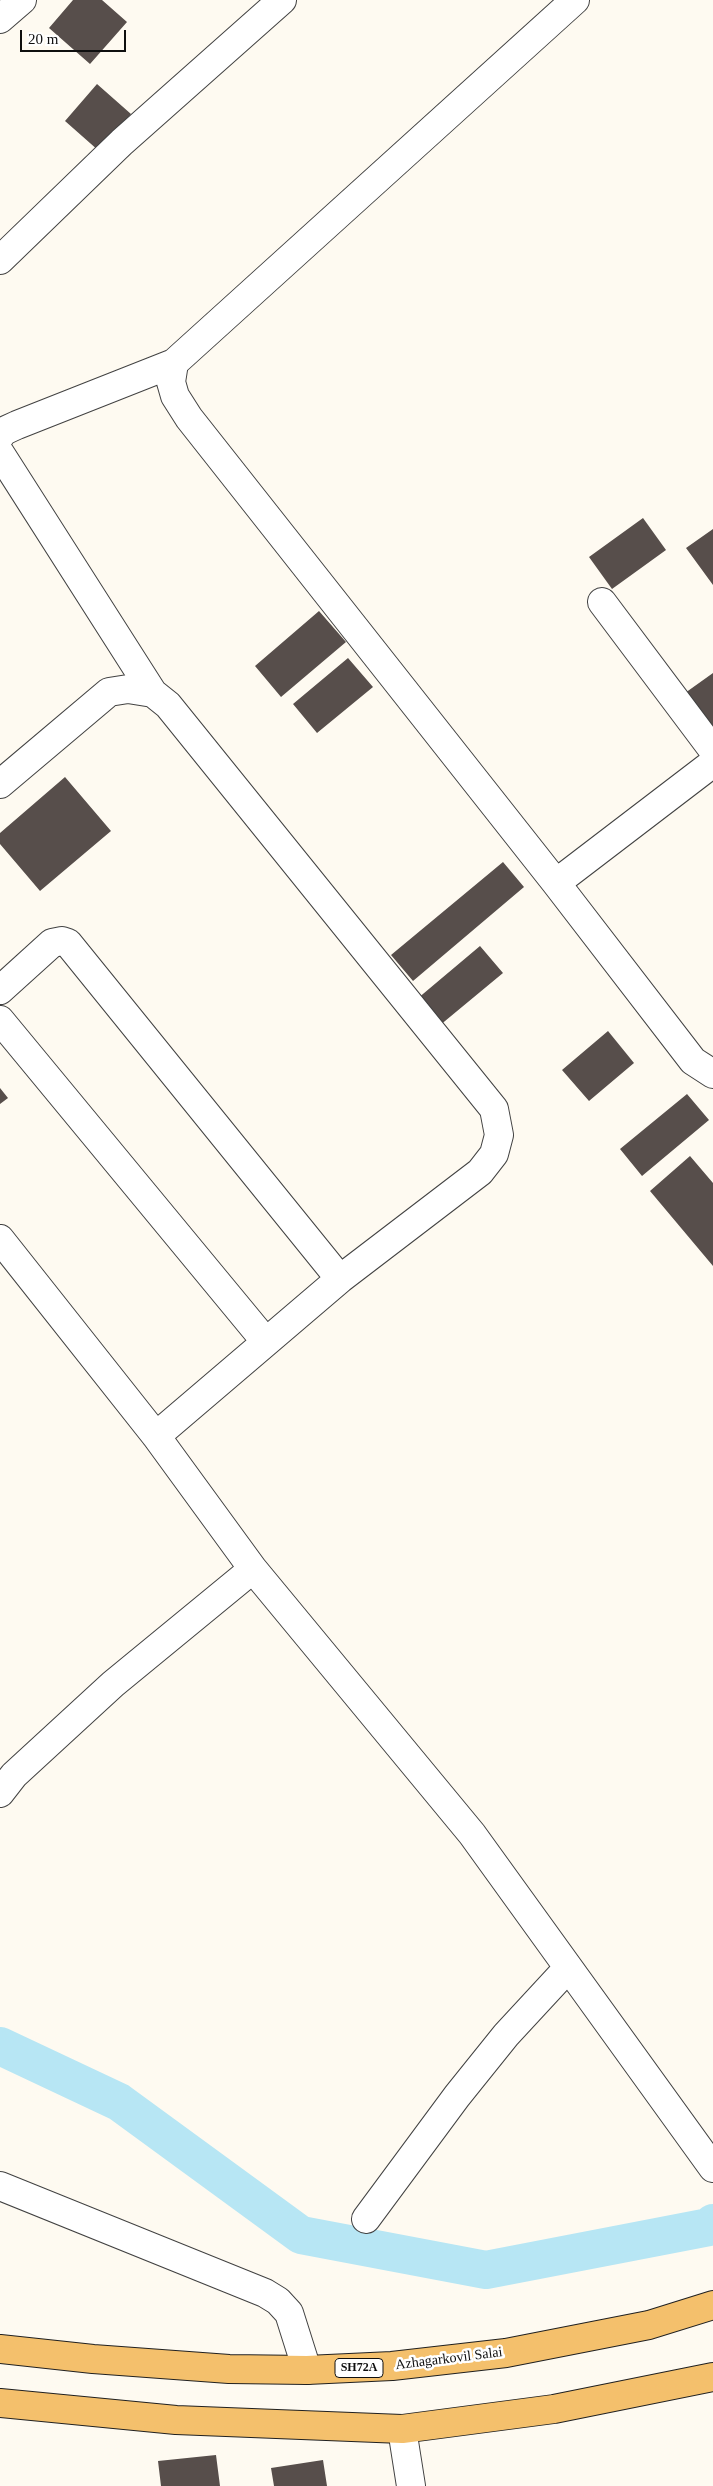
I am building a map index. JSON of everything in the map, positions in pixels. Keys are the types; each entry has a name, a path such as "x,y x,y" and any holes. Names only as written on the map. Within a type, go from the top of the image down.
{"main road":[{"name":"Azhagarkovil Salai","path":"0,2349 93,2360 210,2367 308,2370 392,2366 506,2353 649,2325 713,2305"},
{"path":"0,2403 176,2420 402,2429 554,2409 713,2377"}],"street":[{"path":"0,19 22,0"},
{"path":"0,260 122,142 282,0"},
{"path":"0,436 4,431 17,425 174,363 575,0"},
{"path":"174,363 171,382 175,396 190,418 694,1061 713,1074"},
{"path":"0,453 154,693 168,705 494,1109 499,1135 494,1154 480,1172 340,1279 156,1436"},
{"path":"602,602 713,750"},
{"path":"0,784 109,692 128,689 154,693"},
{"path":"556,883 713,762"},
{"path":"0,990 52,943 62,941 68,943 340,1279"},
{"path":"0,1020 266,1342"},
{"path":"0,1239 156,1436 253,1569 472,1834 713,2168"},
{"path":"0,1793 21,1768 113,1684 253,1569"},
{"path":"366,2219 463,2088 506,2035 568,1968"},
{"path":"0,2186 265,2293 278,2301 289,2313 308,2370"},
{"path":"402,2429 411,2486"}],"building":[{"path":"73,0 102,0 127,22 90,64 49,28"},
{"path":"97,84 131,114 99,151 65,121"},
{"path":"643,518 666,550 612,589 589,557"},
{"path":"713,529 713,585 686,548"},
{"path":"319,611 346,642 281,697 255,666"},
{"path":"348,658 373,687 317,733 293,704"},
{"path":"713,673 713,732 685,693"},
{"path":"65,777 111,831 40,891 0,844 0,833"},
{"path":"503,862 524,887 413,981 391,955"},
{"path":"480,946 503,973 439,1026 417,999"},
{"path":"608,1031 634,1063 589,1101 562,1070"},
{"path":"0,1088 8,1098 0,1104"},
{"path":"687,1094 709,1120 642,1176 620,1149"},
{"path":"690,1156 713,1183 713,1266 650,1191"},
{"path":"216,2455 220,2486 161,2486 158,2461"},
{"path":"323,2460 327,2486 274,2486 271,2468"}],"waterway":[{"path":"0,2046 119,2102 301,2235 486,2270 709,2227 713,2223"}]}
